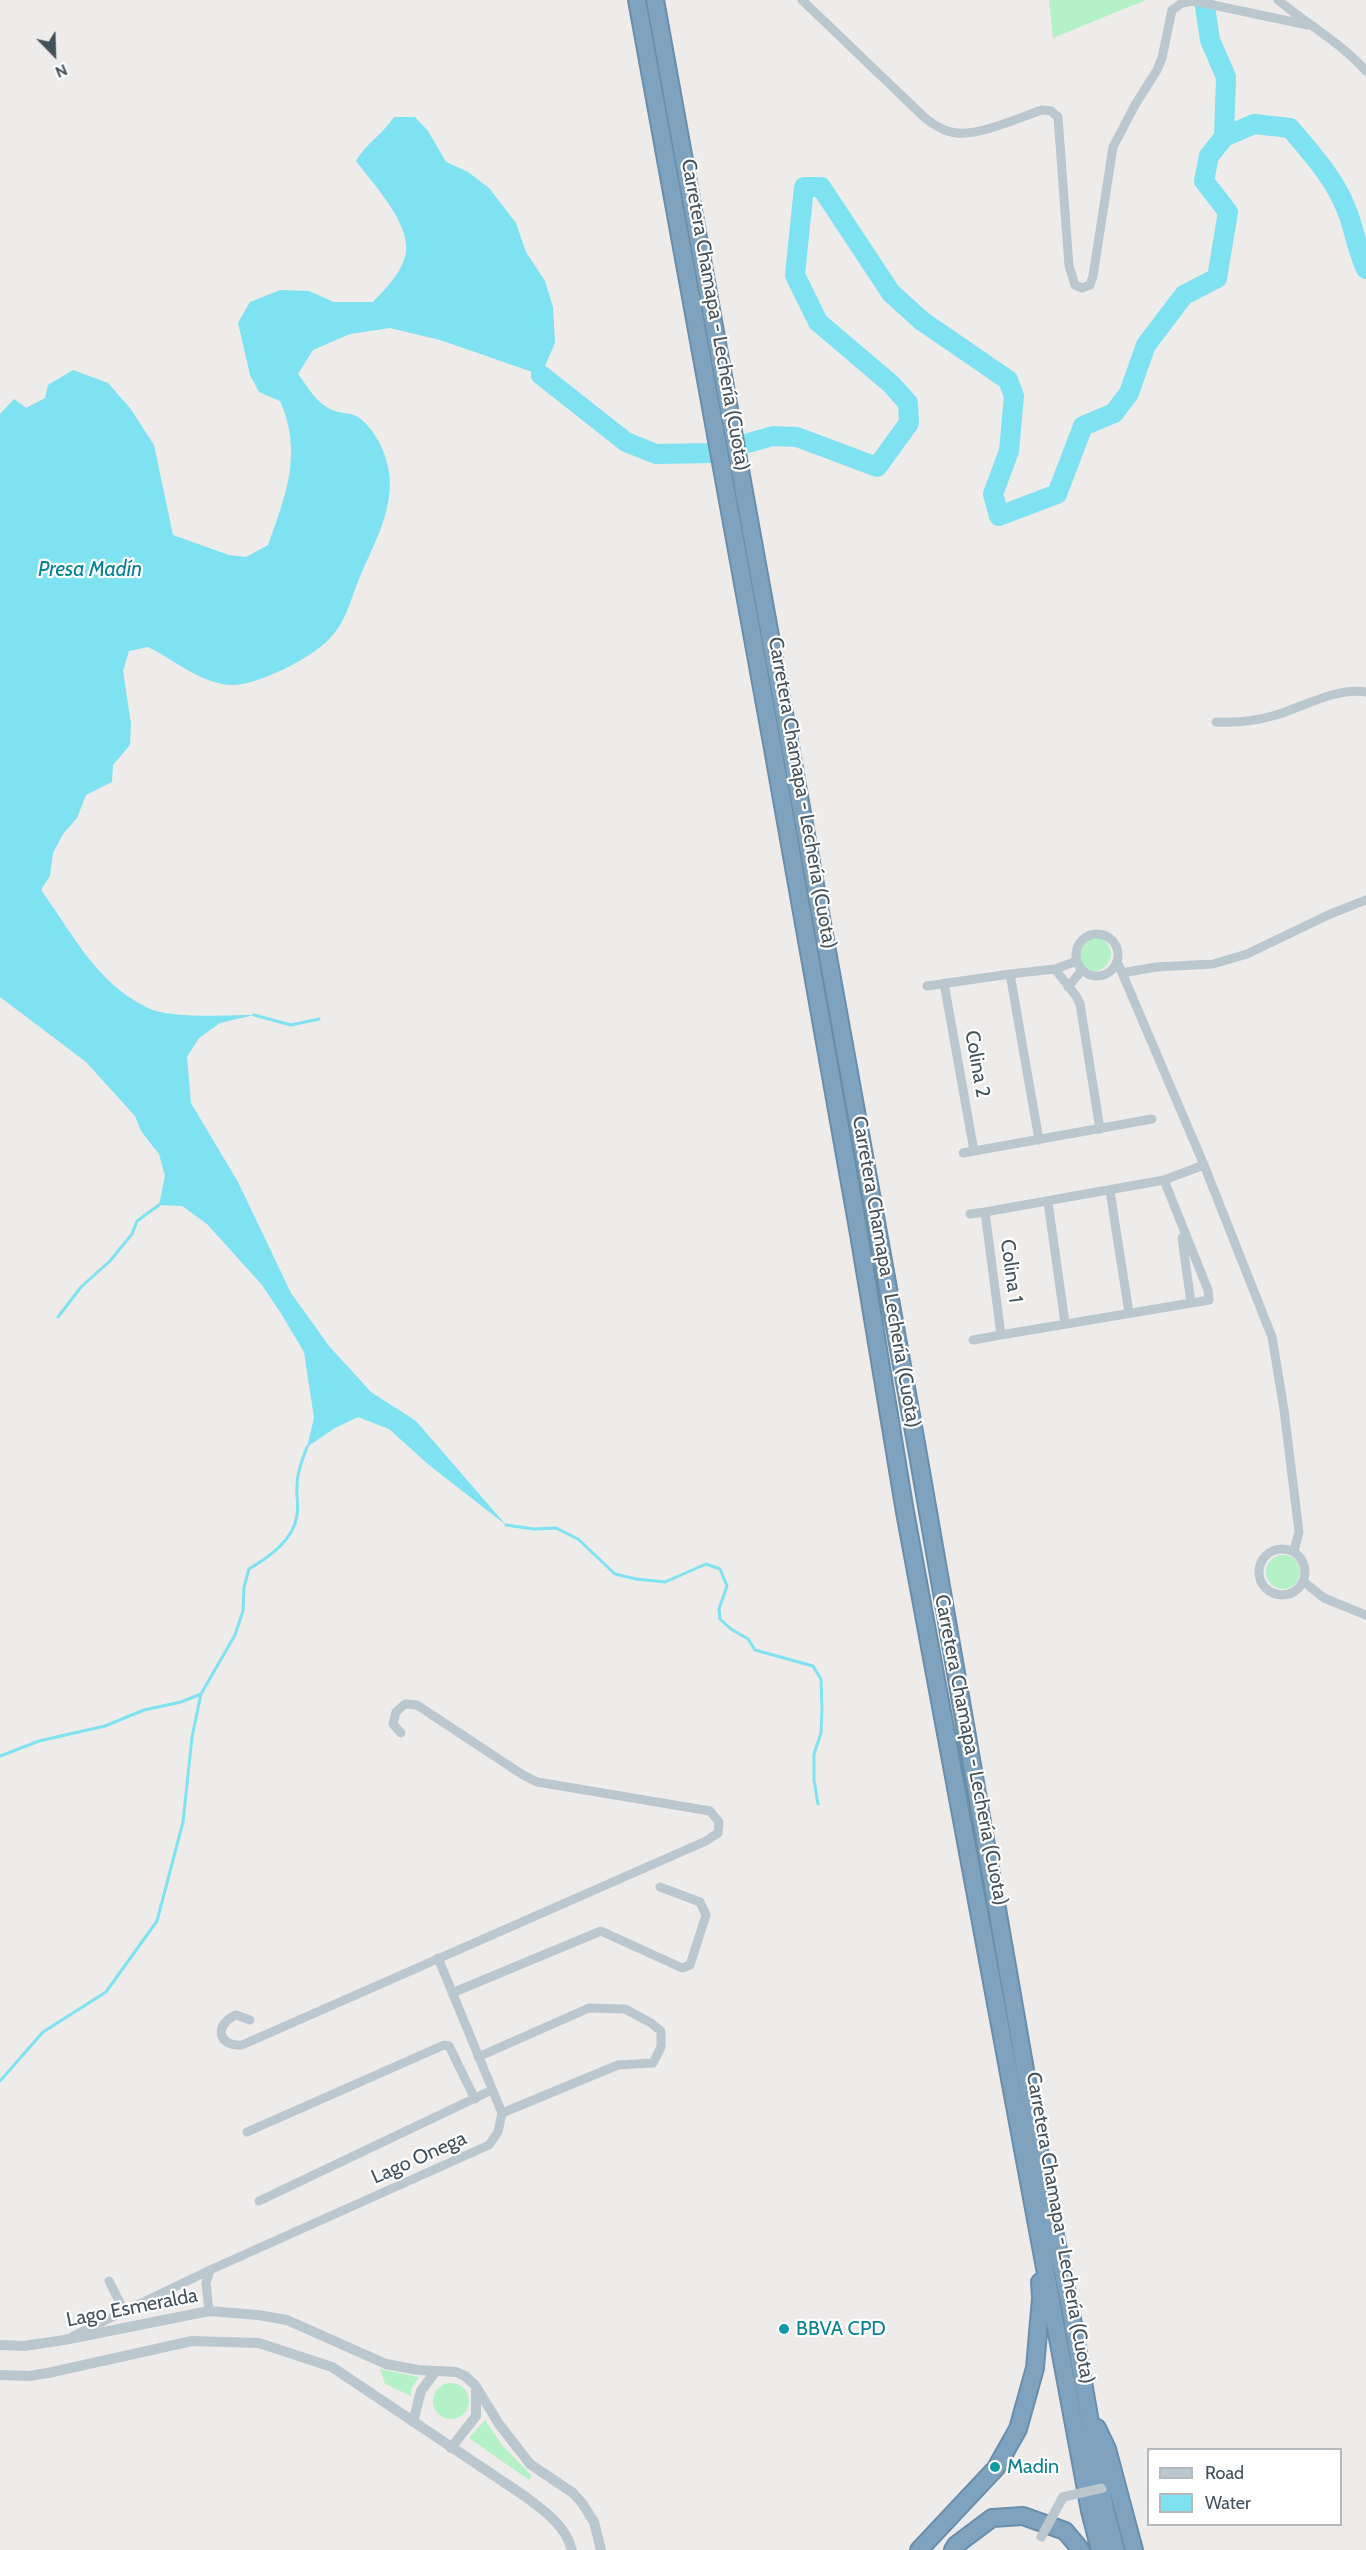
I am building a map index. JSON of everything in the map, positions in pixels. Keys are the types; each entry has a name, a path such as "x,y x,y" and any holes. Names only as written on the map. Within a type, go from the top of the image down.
{"highway":[{"name":"Carretera Chamapa - Lechería (Cuota)","path":"637,0 855,1210 905,1512 1090,2511 1100,2550"},
{"name":"Carretera Chamapa - Lechería (Cuota)","path":"656,0 932,1532 1048,2202 1105,2509 1116,2550"},
{"path":"919,2550 996,2468 1018,2429 1035,2368 1041,2298 1034,2206"},
{"path":"1088,2410 1107,2449 1134,2550"},
{"path":"953,2550 956,2545 992,2518 1023,2516 1065,2531 1081,2550"}],"street":[{"path":"802,0 924,117 940,129 956,133 973,132 1042,110 1051,111 1058,117 1070,266 1075,285 1082,288 1090,285 1093,276 1113,147 1157,70 1173,10 1182,3 1205,3 1308,25"},
{"path":"1278,0 1308,25 1337,44 1366,71"},
{"path":"1216,722 1236,723 1273,716 1335,695 1366,692"},
{"path":"1122,973 1156,967 1214,964 1247,954 1328,915 1366,900"},
{"path":"1117,961 1112,970 1102,976 1092,976 1082,970 1077,961 1079,945 1086,937 1097,934 1108,937 1116,945 1117,961 1204,1165 1272,1337 1284,1410 1299,1532 1294,1551"},
{"path":"927,986 1054,969 1077,961"},
{"path":"1054,969 1080,1004 1100,1129"},
{"path":"1068,987 1082,970"},
{"path":"1010,974 1039,1140"},
{"name":"Colina 2","path":"944,983 974,1151"},
{"path":"963,1153 1152,1119"},
{"path":"970,1214 1164,1180 1204,1165"},
{"path":"1164,1180 1208,1290 1209,1300"},
{"path":"1110,1191 1129,1313"},
{"path":"1047,1202 1065,1323"},
{"name":"Colina 1","path":"985,1212 1001,1335"},
{"path":"1180,1223 1191,1303"},
{"name":"Colina 1","path":"973,1340 1220,1298"},
{"path":"1280,1548 1294,1551 1303,1559 1306,1570 1304,1582 1294,1592 1280,1596 1267,1591 1259,1579 1259,1565 1267,1553 1280,1548"},
{"path":"1304,1582 1324,1598 1366,1615"},
{"path":"250,2020 236,2015 226,2019 221,2034 224,2041 232,2046 242,2045 706,1841 718,1833 719,1822 710,1811 696,1807 537,1782 417,1705 405,1704 396,1712 393,1724 401,1733"},
{"path":"452,1994 601,1931 682,1968 690,1965 706,1916 700,1902 660,1887"},
{"path":"438,1958 478,2057 502,2113 618,2065 653,2063 661,2047 661,2031 625,2009 589,2008 478,2057"},
{"path":"247,2132 444,2045 449,2046 474,2099"},
{"path":"258,2201 492,2090"},
{"name":"Lago Onega","path":"64,2340 210,2270 489,2145 498,2132 502,2113"},
{"path":"209,2311 206,2283 210,2270"},
{"path":"109,2281 124,2311"},
{"name":"Lago Esmeralda","path":"0,2345 24,2346 64,2340 209,2311 258,2315 287,2320 386,2364 435,2372 456,2372 475,2385"},
{"path":"0,2375 29,2376 48,2373 192,2341 259,2343 332,2367 551,2516 561,2528 572,2550"},
{"path":"413,2422 421,2391 435,2372"},
{"path":"475,2385 492,2413 530,2463 573,2493 582,2503 594,2522 601,2550"},
{"path":"451,2448 476,2416 478,2403 475,2385"},
{"path":"476,2416 492,2413"},
{"path":"1102,2487 1103,2489 1064,2498 1042,2538 1040,2537 1062,2496 1102,2487"}],"green space":[{"path":"1049,0 1146,0 1053,38"},
{"path":"1094,937 1106,942 1111,954 1106,966 1094,971 1082,966 1077,954 1082,942"},
{"path":"1283,1555 1295,1560 1300,1572 1295,1584 1283,1589 1271,1584 1266,1572 1271,1560"},
{"path":"380,2369 419,2377 411,2389 411,2396 385,2384"},
{"path":"451,2383 464,2388 469,2401 464,2414 451,2419 438,2414 433,2401 438,2388"},
{"path":"485,2420 502,2445 532,2476 529,2480 469,2438"}],"water":[{"name":"Presa Madín","path":"394,117 415,117 428,131 446,162 468,172 489,188 516,223 526,252 545,281 553,307 555,343 541,375 440,340 390,328 350,334 313,350 298,374 326,407 355,415 369,427 384,453 390,482 386,513 344,619 323,645 300,661 272,675 234,685 211,681 148,647 129,651 123,671 131,724 130,745 113,765 112,782 86,795 77,818 63,834 53,853 50,876 41,890 87,956 114,985 130,998 148,1008 171,1014 254,1015 220,1023 199,1038 187,1057 191,1103 238,1182 291,1293 329,1346 371,1392 416,1421 506,1525 429,1465 389,1429 358,1417 335,1428 307,1447 314,1418 304,1352 262,1285 207,1224 182,1206 159,1205 165,1176 159,1154 141,1131 135,1116 86,1062 0,997 0,414 14,399 26,408 45,398 48,385 73,370 108,383 130,408 154,445 173,535 229,555 246,557 268,545 286,491 291,456 290,438 287,420 280,401 259,392 250,375 238,323 250,302 280,290 309,291 334,302 373,302 393,279 404,259 406,240 396,216 356,161"}],"waterway":[{"path":"1204,0 1210,40 1226,77 1224,137"},
{"path":"541,375 626,442 656,454 713,453 773,436 797,437 877,467 909,423 908,403 891,384 818,322 795,275 804,187 821,187 891,293 922,321 1008,380 1014,396 1009,451 993,494 999,516 1057,494 1083,426 1114,413 1129,393 1146,345 1184,295 1217,278 1228,212 1204,181 1209,156 1224,137 1254,124 1290,128 1324,169 1338,191 1349,216 1366,269"},
{"path":"254,1015 291,1025 319,1019"},
{"path":"58,1317 81,1287 110,1261 132,1234 137,1221 159,1205"},
{"path":"0,2081 43,2032 106,1992 157,1921 183,1822 192,1737 201,1694 235,1635 243,1611 244,1587 249,1569 279,1547 295,1524 298,1512 298,1477 307,1447"},
{"path":"506,1525 534,1529 556,1528 578,1539 615,1574 636,1579 665,1582 706,1564 720,1569 727,1586 719,1609 720,1619 748,1639 755,1650 813,1666 821,1679 821,1733 814,1754 814,1780 818,1804"},
{"path":"0,1756 39,1741 105,1726 144,1710 181,1702 201,1694"}],"place":[{"name":"BBVA CPD","path":"784,2329"},
{"name":"Madin","path":"995,2467"}]}
